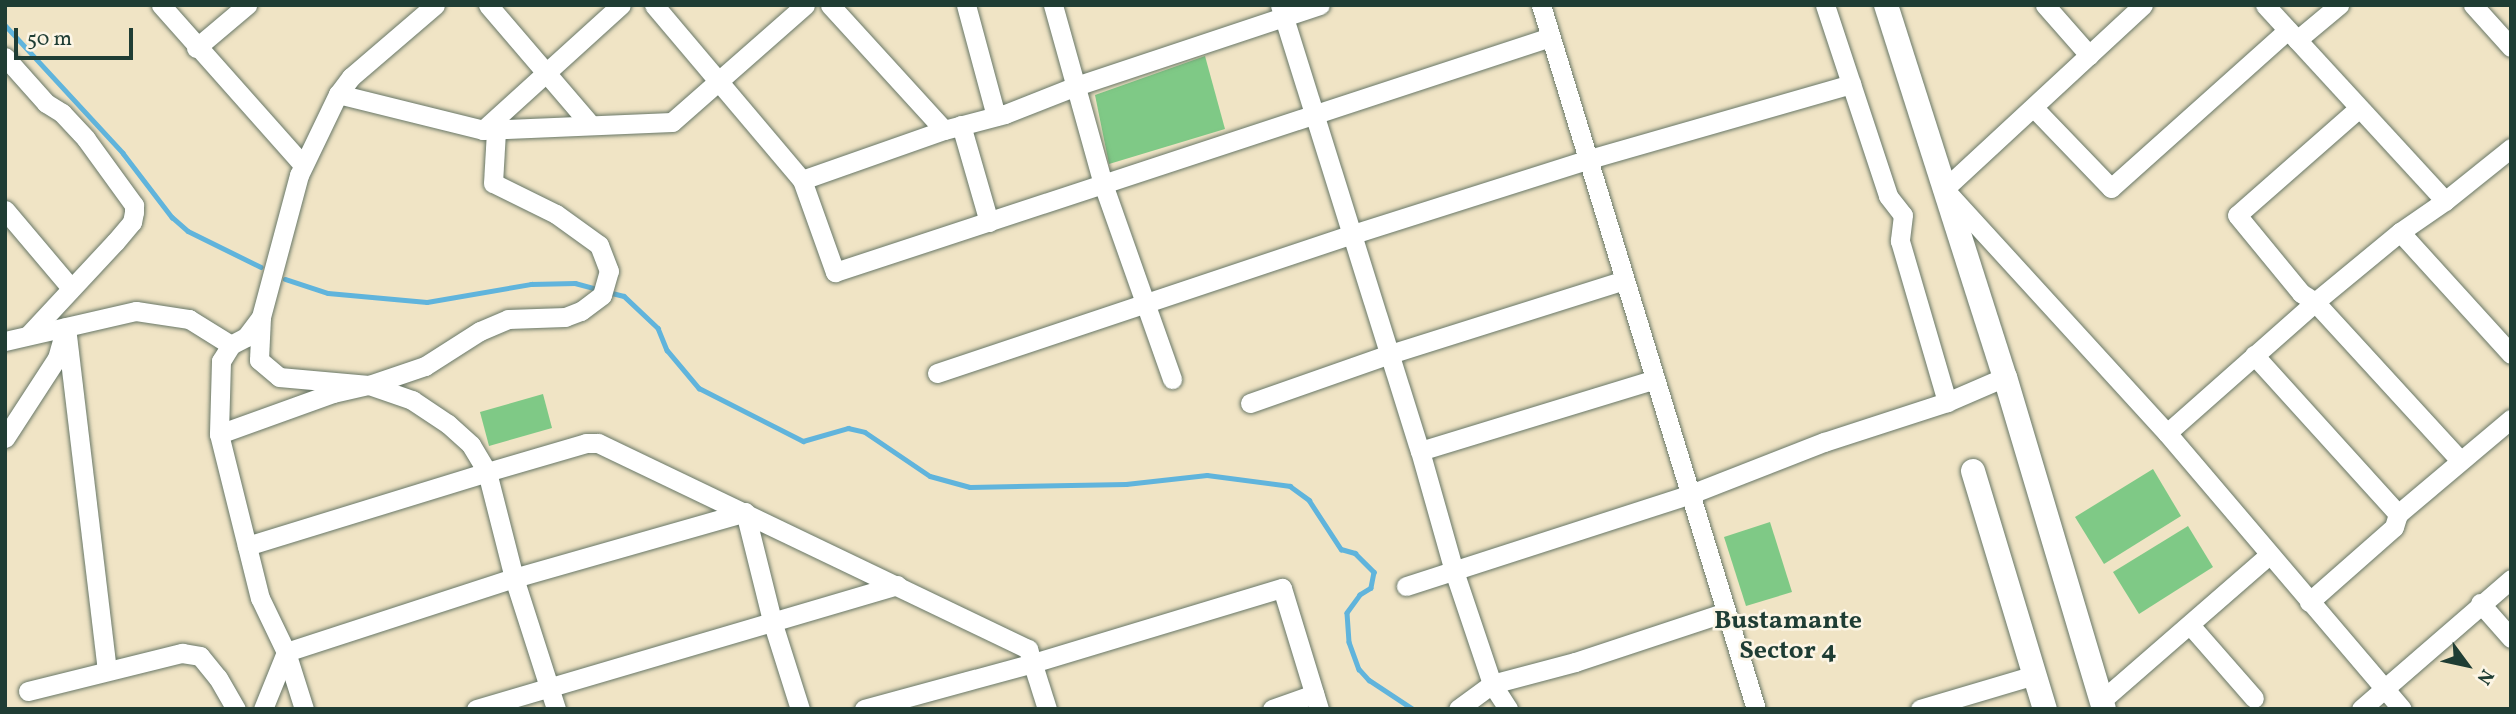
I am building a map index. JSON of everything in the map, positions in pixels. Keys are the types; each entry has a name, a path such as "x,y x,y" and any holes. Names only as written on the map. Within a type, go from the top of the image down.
{"street":[{"path":"161,5 196,48 303,165"},
{"path":"196,48 247,5"},
{"path":"435,5 351,77 338,94 303,165 261,317 259,360 278,376 369,385 412,400 448,424 471,445 487,472 514,578 556,709"},
{"path":"488,5 590,124"},
{"path":"219,434 333,393 369,385 425,366 480,331 508,319 552,319 581,311 604,291 609,271 599,246 556,214 494,183 490,130 547,72 621,5"},
{"path":"654,5 802,180 835,272 1550,37"},
{"path":"338,94 490,130 671,122 805,5"},
{"path":"830,5 953,127 989,222"},
{"path":"966,5 996,116"},
{"path":"1053,5 1103,184 1172,379"},
{"path":"802,180 953,127 996,116 1281,11 1320,5"},
{"path":"1541,5 1586,160 1756,709"},
{"path":"1825,5 1888,196 1903,215 1900,241 1947,402"},
{"path":"1886,5 2005,377 2103,705 2269,555"},
{"path":"2045,5 2089,55"},
{"path":"2266,5 2445,201"},
{"path":"2034,108 2111,188 2292,35 2339,5"},
{"path":"2473,5 2511,47"},
{"path":"1944,189 2034,108 2133,9"},
{"path":"1281,11 1420,451 1454,571 1492,684 1507,709"},
{"path":"5,57 46,103 62,113 86,139 134,205 132,222 30,333"},
{"path":"937,373 1350,235 1586,160 1851,84"},
{"path":"2359,108 2237,215 2301,293 2315,302 2460,460"},
{"path":"2167,433 2315,302 2400,232 2445,201 2511,148"},
{"path":"1944,189 2167,433 2402,709"},
{"path":"8,218 71,288"},
{"path":"2400,232 2511,354"},
{"path":"1250,404 1390,354 1625,280"},
{"path":"5,341 30,333 136,311 189,319 231,345"},
{"path":"261,317 246,337 231,345 221,361 219,434 261,598 286,652 304,709"},
{"path":"5,438 57,358 66,327"},
{"path":"66,327 107,669"},
{"path":"2254,355 2398,514"},
{"path":"1406,586 1691,494 1824,442 1947,402 2005,377"},
{"path":"1420,451 1655,379"},
{"path":"2309,602 2394,527 2398,514 2511,419"},
{"path":"247,546 487,472 586,443 598,443 1028,649 1047,709"},
{"path":"1973,471 2045,709"},
{"path":"286,652 514,578 745,512"},
{"path":"745,512 773,624 800,709"},
{"path":"2361,709 2480,603 2511,579"},
{"path":"476,709 548,685 773,624 897,585"},
{"path":"864,709 1033,663 1282,588 1317,701 1272,709"},
{"path":"2480,603 2511,638"},
{"path":"1458,709 1492,684 1575,662 1726,612"},
{"path":"2190,625 2254,698"},
{"path":"263,709 286,652"},
{"path":"28,691 107,669 182,653 200,656 218,678 236,709"},
{"path":"1920,709 2035,675"}],"green space":[{"path":"1205,56 1225,129 1109,164 1095,95"},
{"path":"543,394 552,428 489,446 480,412"},
{"path":"2153,469 2181,516 2104,564 2075,517"},
{"path":"1770,522 1792,592 1746,606 1724,537"},
{"path":"2188,526 2213,567 2139,614 2113,572"}],"waterway":[{"path":"5,25 123,153 172,217 188,231 261,267"},
{"path":"285,279 328,293 427,302 531,284 575,283 597,289"},
{"path":"608,292 624,296 658,328 667,350 699,388 803,441 848,428 865,432 930,476 970,487 1126,484 1207,475 1290,486 1309,500 1341,549 1355,553 1374,572 1371,588 1360,595 1347,613 1349,642 1359,669 1369,680 1413,709"}],"district":[{"name":"Bustamante Sector 4","path":"1788,637"}]}
